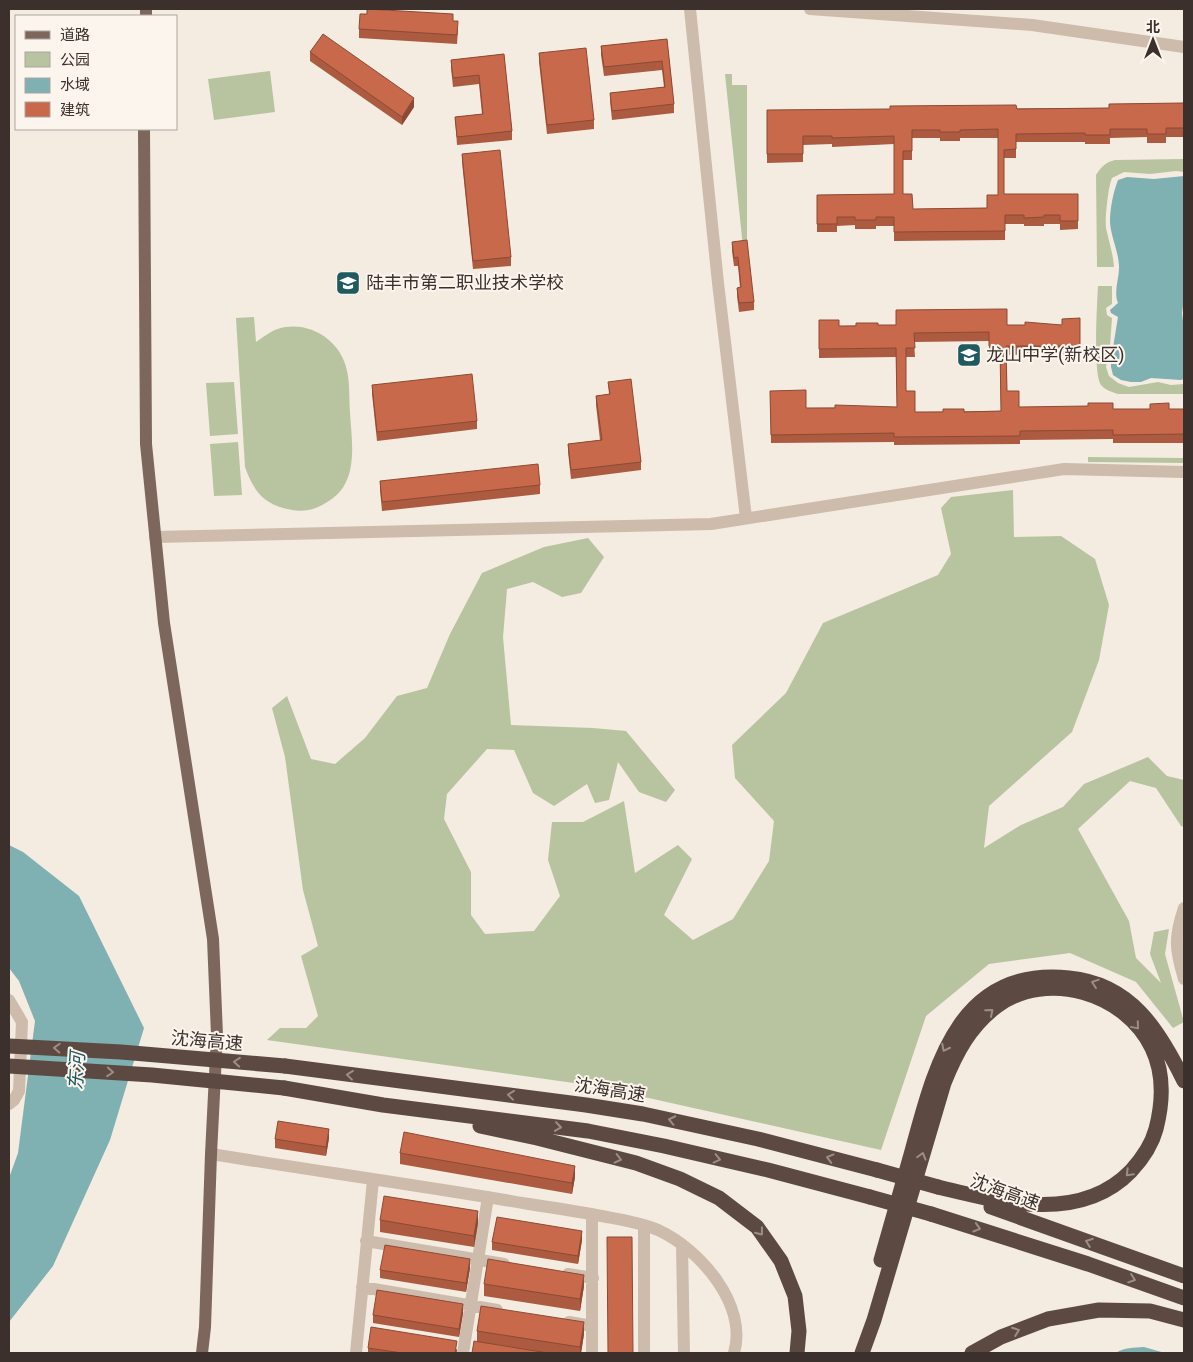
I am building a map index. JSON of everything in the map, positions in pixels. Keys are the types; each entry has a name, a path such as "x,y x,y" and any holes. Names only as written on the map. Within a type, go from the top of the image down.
{"highway":[{"path":"852,1353 866,1311 927,1093 949,1040 973,1008 1006,986 1031,978 1058,976 1082,979 1102,985 1120,995 1153,1026 1184,1081"},
{"path":"862,1353 874,1320 944,1083 953,1060 978,1022 998,1006 1016,996 1034,990 1069,989 1107,1001 1135,1023 1152,1048 1161,1077 1162,1098 1155,1133 1137,1164 1124,1178 1106,1190 1084,1199 1057,1205 1026,1205 988,1200 938,1187"},
{"name":"沈海高速","path":"9,1046 121,1052 285,1066 643,1114 758,1140 938,1187 1184,1276"},
{"path":"9,1066 152,1075 284,1088 383,1105 537,1138 636,1163 680,1179 719,1198 757,1227 781,1261 795,1296 799,1331 797,1353"},
{"path":"383,1105 588,1131 768,1170 931,1214 1088,1264 1184,1298"},
{"path":"972,1353 1001,1337 1048,1319 1099,1310 1150,1311 1184,1320"}],"main road":[{"path":"144,130 146,444 166,633 213,939 217,1035 205,1328 202,1353"},
{"path":"205,1328 208,1353"}],"street":[{"path":"690,9 718,283 746,518"},
{"path":"810,9 1032,25 1184,47"},
{"path":"155,537 711,524 1064,469 1184,472"},
{"path":"1184,908 1176,934 1176,945 1184,979"},
{"path":"9,1000 22,1022 18,1090 14,1100 9,1104"},
{"path":"211,1154 592,1214 644,1225 672,1237 706,1265 726,1297 733,1314 736,1332 734,1353"},
{"path":"356,1353 373,1180"},
{"path":"463,1353 488,1197"},
{"path":"592,1214 592,1353"},
{"path":"644,1225 644,1353"},
{"path":"366,1241 517,1266"},
{"path":"682,1245 684,1353"},
{"path":"555,1272 592,1278"},
{"path":"362,1287 510,1312"},
{"path":"558,1320 592,1326"}],"green space":[{"path":"270,71 275,112 214,120 208,79"},
{"path":"725,74 732,74 732,85 747,85 747,247 743,247"},
{"path":"1184,159 1184,172 1150,174 1124,172 1112,178 1106,210 1106,228 1114,267 1097,267 1096,175 1100,170 1106,164 1115,160"},
{"path":"1098,286 1112,286 1112,304 1106,308 1107,315 1112,318 1106,367 1109,376 1118,383 1129,387 1158,382 1171,385 1184,384 1184,394 1118,394 1107,390 1101,385 1096,353"},
{"path":"254,317 256,342 278,329 307,328 325,337 333,344 344,361 349,386 352,438 349,476 344,487 336,496 312,509 304,511 292,510 282,508 267,501 252,484 245,467 236,318"},
{"path":"234,382 238,434 210,436 206,383"},
{"path":"238,442 242,495 214,496 210,444"},
{"path":"1088,457 1184,458 1184,463 1088,462"},
{"path":"1013,490 1014,537 1061,536 1095,559 1109,605 1099,660 1072,732 989,806 984,848 1021,825 1063,807 1084,784 1148,757 1167,776 1184,780 1184,827 1181,826 1156,788 1130,781 1078,829 1129,921 1136,958 1161,983 1150,954 1154,932 1169,929 1165,954 1184,1022 1173,1028 1136,982 1070,953 989,964 926,1016 881,1150 595,1086 267,1040 280,1028 306,1028 318,1016 301,956 318,946 303,890 285,757 272,708 287,696 311,759 335,764 365,738 397,696 427,688 450,634 482,573 544,547 588,538 604,557 581,593 562,597 533,582 507,589 503,637 511,725 626,731 675,790 666,802 639,792 618,762 609,800 595,803 587,784 554,806 533,793 514,750 487,749 447,794 444,819 471,872 471,915 485,934 534,931 560,896 548,860 552,822 583,822 624,801 635,873 678,845 692,859 664,915 693,940 733,919 769,861 774,821 735,778 732,745 786,693 823,623 938,575 951,554 941,508 951,497"}],"water":[{"path":"1184,176 1184,299 1182,313 1184,329 1184,379 1151,378 1141,382 1121,380 1113,375 1111,367 1118,317 1111,313 1110,310 1118,303 1116,294 1119,265 1110,222 1116,185 1118,180 1127,177 1154,179"},
{"name":"东河","path":"9,845 23,852 79,896 144,1028 110,1140 53,1266 9,1322 9,1178 18,1153 35,1021 19,981 9,968"},
{"path":"1144,1347 1165,1353 1116,1353 1126,1349"}],"building":[{"path":"367,9 453,14 453,21 458,21 457,35 359,29 360,14 367,14"},
{"path":"323,34 414,98 402,117 310,52"},
{"path":"667,39 674,104 612,111 610,93 665,87 662,61 604,67 601,46"},
{"path":"586,48 594,120 547,125 539,53"},
{"path":"504,54 512,131 457,137 455,117 483,114 479,75 453,78 451,60"},
{"path":"1184,103 1184,128 1166,128 1166,134 1147,134 1147,129 1110,129 1110,135 1085,135 1085,133 1016,134 1016,149 1004,150 1004,194 1078,194 1078,221 1060,221 1060,215 1024,218 1024,215 1005,215 1005,231 894,232 894,217 876,217 876,220 855,220 855,217 837,217 837,224 817,224 817,195 894,194 894,136 832,138 832,136 803,136 803,154 767,154 767,110 890,109 890,106 1016,105 1017,109 1109,108 1109,104","holes":["998,129 998,195 987,195 987,208 913,209 912,194 903,194 903,151 912,151 912,130 960,132 960,130"]},
{"path":"500,150 511,257 473,261 462,154"},
{"path":"747,240 754,302 739,303 737,288 741,287 738,257 734,258 732,242"},
{"path":"1007,309 1007,325 1025,325 1025,322 1062,325 1062,319 1080,318 1080,346 1006,346 1007,391 1019,391 1019,407 1088,406 1088,403 1113,403 1113,409 1150,409 1150,404 1169,403 1169,409 1184,409 1184,434 1113,435 1113,430 1020,431 1020,436 894,437 894,433 771,435 770,391 806,390 806,408 835,408 835,405 897,407 896,348 819,349 819,320 839,320 839,326 856,326 856,323 896,325 896,310","holes":["989,332 989,346 1000,346 1001,411 964,412 964,409 943,409 943,412 915,412 915,391 906,391 906,348 915,348 914,333"]},
{"path":"472,374 477,421 377,432 372,385"},
{"path":"631,379 641,462 571,470 568,444 602,440 596,396 610,394 608,382"},
{"path":"538,464 540,485 382,502 380,481"},
{"path":"278,1121 329,1129 326,1147 275,1139"},
{"path":"404,1132 575,1166 572,1183 400,1153"},
{"path":"384,1196 478,1211 474,1236 380,1220"},
{"path":"497,1217 582,1231 578,1256 492,1242"},
{"path":"607,1237 632,1237 633,1353 608,1353"},
{"path":"385,1245 470,1259 466,1283 380,1270"},
{"path":"488,1259 584,1275 580,1299 484,1284"},
{"path":"377,1290 463,1304 459,1329 373,1315"},
{"path":"481,1306 584,1322 580,1347 477,1331"},
{"path":"371,1327 457,1341 455,1353 402,1353 368,1348"},
{"path":"474,1341 548,1353 472,1353"}],"place":[{"name":"陆丰市第二职业技术学校","path":"348,283"},
{"name":"龙山中学(新校区)","path":"969,355"}]}
